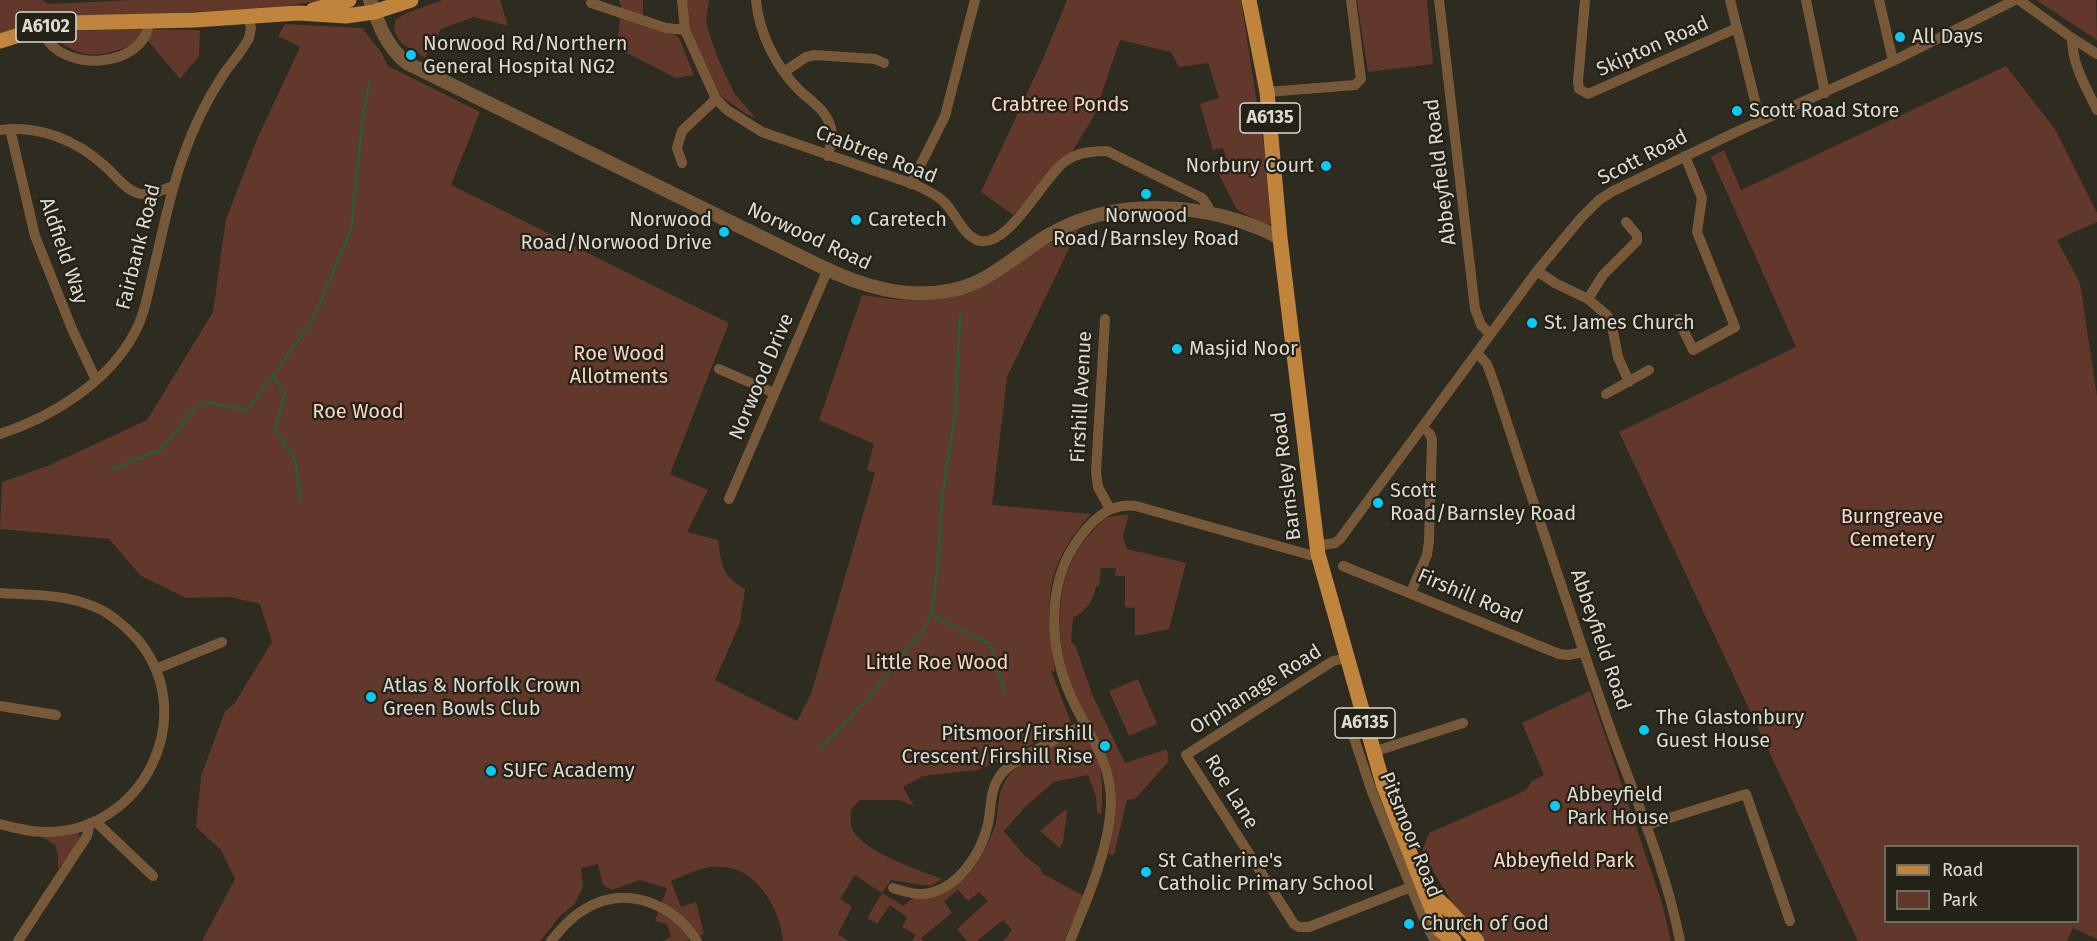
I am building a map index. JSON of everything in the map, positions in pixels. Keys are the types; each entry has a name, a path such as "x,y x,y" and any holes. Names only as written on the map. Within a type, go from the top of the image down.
{"main road":[{"path":"298,13 349,0"},
{"name":"A6102","path":"0,41 42,27 86,22 249,17 298,13 346,16 372,6 411,0"},
{"name":"Barnsley Road","path":"1249,0 1267,92 1281,238 1317,550 1383,784 1418,887 1440,935"},
{"name":"A6135","path":"1418,887 1445,906 1477,941"},
{"name":"A6135","path":"1440,935 1454,941"}],"street":[{"name":"Crabtree Road","path":"682,0 685,30 716,99 743,121 762,132 934,194 944,202 970,235 978,240 987,242 997,238 1026,210 1055,169 1066,160 1093,151 1107,151 1202,198 1208,206 1208,213"},
{"path":"756,0 767,42 784,72 818,107 829,123 832,131 828,156"},
{"path":"911,184 945,116 975,0"},
{"path":"1267,92 1355,85 1359,82 1361,79 1351,0"},
{"name":"Abbeyfield Road","path":"1439,0 1475,309 1481,325 1490,334"},
{"name":"Skipton Road","path":"1585,0 1578,82 1579,89 1588,94 1737,28"},
{"path":"1730,0 1760,121"},
{"path":"1806,0 1825,93"},
{"path":"1879,0 1893,62"},
{"path":"2017,0 2097,54"},
{"name":"Scott Road","path":"1317,550 1340,540 1560,240 1599,200 1685,156 1893,62 2017,0"},
{"path":"591,3 666,28 685,30"},
{"name":"Norwood Road","path":"372,6 384,36 407,63 828,269 875,288 897,292 933,293 972,284 987,277 1049,235 1100,214 1156,209 1208,213 1241,220 1281,238"},
{"name":"Fairbank Road","path":"0,434 44,414 96,380 112,366 135,331 146,302 173,186 190,137 206,103 249,38 249,17"},
{"path":"42,27 47,41 53,48 77,59 92,61 121,56 134,47 144,39 148,30 148,21"},
{"path":"2072,38 2076,68 2097,110"},
{"path":"784,72 806,57 815,55 875,59 884,63"},
{"path":"682,163 677,148 682,131 716,99"},
{"path":"5,130 26,129 48,133 80,147 131,190 139,194 149,194 173,186"},
{"name":"Aldfield Way","path":"5,130 35,236 72,330 96,380"},
{"path":"1678,320 1693,350 1735,327 1697,232 1702,198 1685,156"},
{"path":"1588,298 1604,275 1637,241 1637,235 1626,222"},
{"name":"Norwood Drive","path":"729,499 828,269"},
{"path":"1537,271 1555,283 1588,298 1600,308 1612,326 1617,357 1629,382"},
{"name":"Firshill Avenue","path":"1105,319 1096,472 1098,487 1110,509"},
{"name":"Abbeyfield Road","path":"1478,354 1487,364 1493,380 1584,652 1647,825 1664,878 1680,941"},
{"path":"719,369 774,393"},
{"path":"1606,394 1649,370"},
{"path":"1411,592 1427,555 1429,541 1432,440 1430,434 1423,428"},
{"path":"1070,941 1101,855 1111,801 1107,772 1101,754 1068,690 1057,648 1056,591 1066,560 1075,543 1093,522 1110,509 1124,505 1136,506 1310,555 1317,550"},
{"name":"Firshill Road","path":"1343,566 1559,654 1584,652"},
{"path":"0,593 75,600 96,607 114,618 130,631 145,649 156,669 163,696 164,712 159,748 152,765 129,798 112,812 93,822 47,832 28,831 0,824"},
{"path":"156,669 222,642"},
{"name":"Orphanage Road","path":"1186,755 1333,661 1346,658"},
{"path":"0,706 56,716"},
{"path":"1373,752 1463,723"},
{"path":"893,888 923,894 938,891 961,875 972,861 985,834 989,821 991,796 1003,772 1014,763 1086,724"},
{"name":"Pitsmoor Road","path":"1354,738 1372,792 1418,887"},
{"name":"Roe Lane","path":"1186,755 1294,924 1299,927 1309,927 1418,887"},
{"path":"1647,825 1746,794 1790,921"},
{"path":"93,822 153,876"},
{"path":"18,941 87,836 93,822"},
{"path":"551,941 574,916 587,907 613,898 636,898 661,906 682,922 697,941"}],"green space":[{"path":"0,0 42,0 48,4 133,0 323,0 276,8 43,19 0,34"},
{"path":"443,0 500,0 508,26 474,17 441,29 425,58 401,43 394,31 395,20 409,12"},
{"path":"619,0 643,0 643,15 679,38 694,75 676,78 617,48 621,6"},
{"path":"686,0 709,0 706,23 717,56 734,93 756,118 746,114 722,97 710,78 689,29"},
{"name":"Crabtree Ponds","path":"1067,0 1241,0 1275,219 1273,224 1265,224 1237,210 1216,169 1229,166 1223,148 1213,150 1200,104 1219,98 1208,63 1179,67 1171,52 1120,40 1094,116 1067,160 1013,215 981,192 1043,59"},
{"path":"1357,0 1427,0 1433,64 1368,72"},
{"path":"2036,0 2096,0 2097,40"},
{"path":"285,24 362,28 381,52 388,66 480,112 451,185 729,323 670,474 708,490 687,532 718,540 724,569 731,579 745,589 740,623 715,680 797,721 811,694 875,473 867,470 874,444 819,420 862,295 891,299 933,300 962,295 991,283 1034,252 1079,228 1007,377 992,505 1091,514 1063,552 1051,588 1050,626 1055,671 1051,671 1071,722 1009,757 977,770 923,776 903,787 914,806 899,800 860,800 851,810 851,825 855,834 864,843 891,858 943,879 930,886 891,880 882,893 855,875 840,899 852,907 838,934 849,941 783,941 778,917 766,894 747,876 736,870 717,866 697,870 671,881 681,907 696,902 704,934 686,941 663,941 671,937 667,924 655,921 667,888 640,880 612,890 603,885 598,864 581,868 583,887 574,905 561,915 540,941 202,941 235,879 221,850 196,827 201,776 225,711 234,704 272,642 260,604 230,597 186,598 141,576 109,539 0,529 2,482 50,465 147,420 213,312 226,219 258,137 300,47 278,36"},
{"path":"127,29 200,30 199,56 180,79 149,42 139,40 113,52 84,54 64,45 54,32"},
{"name":"Burngreave Cemetery","path":"2006,66 2055,129 2097,213 2097,222 2057,240 2080,283 2097,396 2097,939 2073,928 2067,941 1858,941 1619,432 1796,347 1711,157 1724,150 1741,190"},
{"path":"1129,514 1123,536 1127,549 1186,563 1169,629 1135,636 1135,608 1125,607 1125,576 1115,576 1116,568 1101,568 1099,586 1096,586 1091,601 1082,612 1073,618 1071,641 1076,647 1092,694 1125,763 1167,749 1169,761 1135,799 1127,800 1114,855 1108,854 1116,808 1113,774 1103,748 1076,699 1069,679 1064,658 1060,614 1062,591 1077,551 1104,519"},
{"path":"1138,679 1157,724 1129,736 1109,691"},
{"name":"Abbeyfield Park","path":"1590,691 1662,903 1671,941 1484,941 1450,898 1422,850 1429,833 1526,790 1532,781 1544,775 1522,723"},
{"path":"1082,734 1089,741 1098,760 1102,783 1101,814 1097,813 1096,797 1088,775 1054,782 1027,805 1004,831 1043,874 1084,896 1064,941 1003,941 1012,930 1003,920 977,941 967,941 957,929 988,901 979,892 968,901 958,890 944,901 952,913 921,938 923,941 912,941 916,935 902,927 907,917 890,905 877,924 867,918 882,893 904,906 915,897 944,892 955,887 981,857 996,822 1001,791 1011,773 1029,759 1062,742"},
{"path":"1066,809 1063,842 1060,848 1040,831"},
{"path":"78,833 79,843 58,869 58,854 55,845 42,837"}],"waterway":[{"path":"112,469 160,450 194,410 204,402 247,410 312,321 351,230 364,107 370,82"},
{"path":"821,748 869,697 924,629 932,612 939,553 942,497 955,416 960,314"},
{"path":"273,376 285,393 275,429 295,459 301,501"},
{"path":"932,612 938,619 990,644 1005,693"}],"place":[{"name":"All Days","path":"1900,37"},
{"name":"Norwood Rd/Northern General Hospital NG2","path":"411,55"},
{"name":"Scott Road Store","path":"1737,111"},
{"name":"Norbury Court","path":"1326,166"},
{"name":"Norwood Road/Barnsley Road","path":"1146,194"},
{"name":"Caretech","path":"856,220"},
{"name":"Norwood Road/Norwood Drive","path":"724,232"},
{"name":"St. James Church","path":"1532,323"},
{"name":"Masjid Noor","path":"1177,349"},
{"name":"Scott Road/Barnsley Road","path":"1378,503"},
{"name":"Atlas & Norfolk Crown Green Bowls Club","path":"371,697"},
{"name":"The Glastonbury Guest House","path":"1644,730"},
{"name":"Pitsmoor/Firshill Crescent/Firshill Rise","path":"1105,746"},
{"name":"SUFC Academy","path":"491,771"},
{"name":"Abbeyfield Park House","path":"1555,806"},
{"name":"St Catherine's Catholic Primary School","path":"1146,872"},
{"name":"Church of God","path":"1409,924"}],"park label":[{"name":"Roe Wood Allotments","path":"619,366"},
{"name":"Roe Wood","path":"358,412"},
{"name":"Little Roe Wood","path":"937,663"}]}
